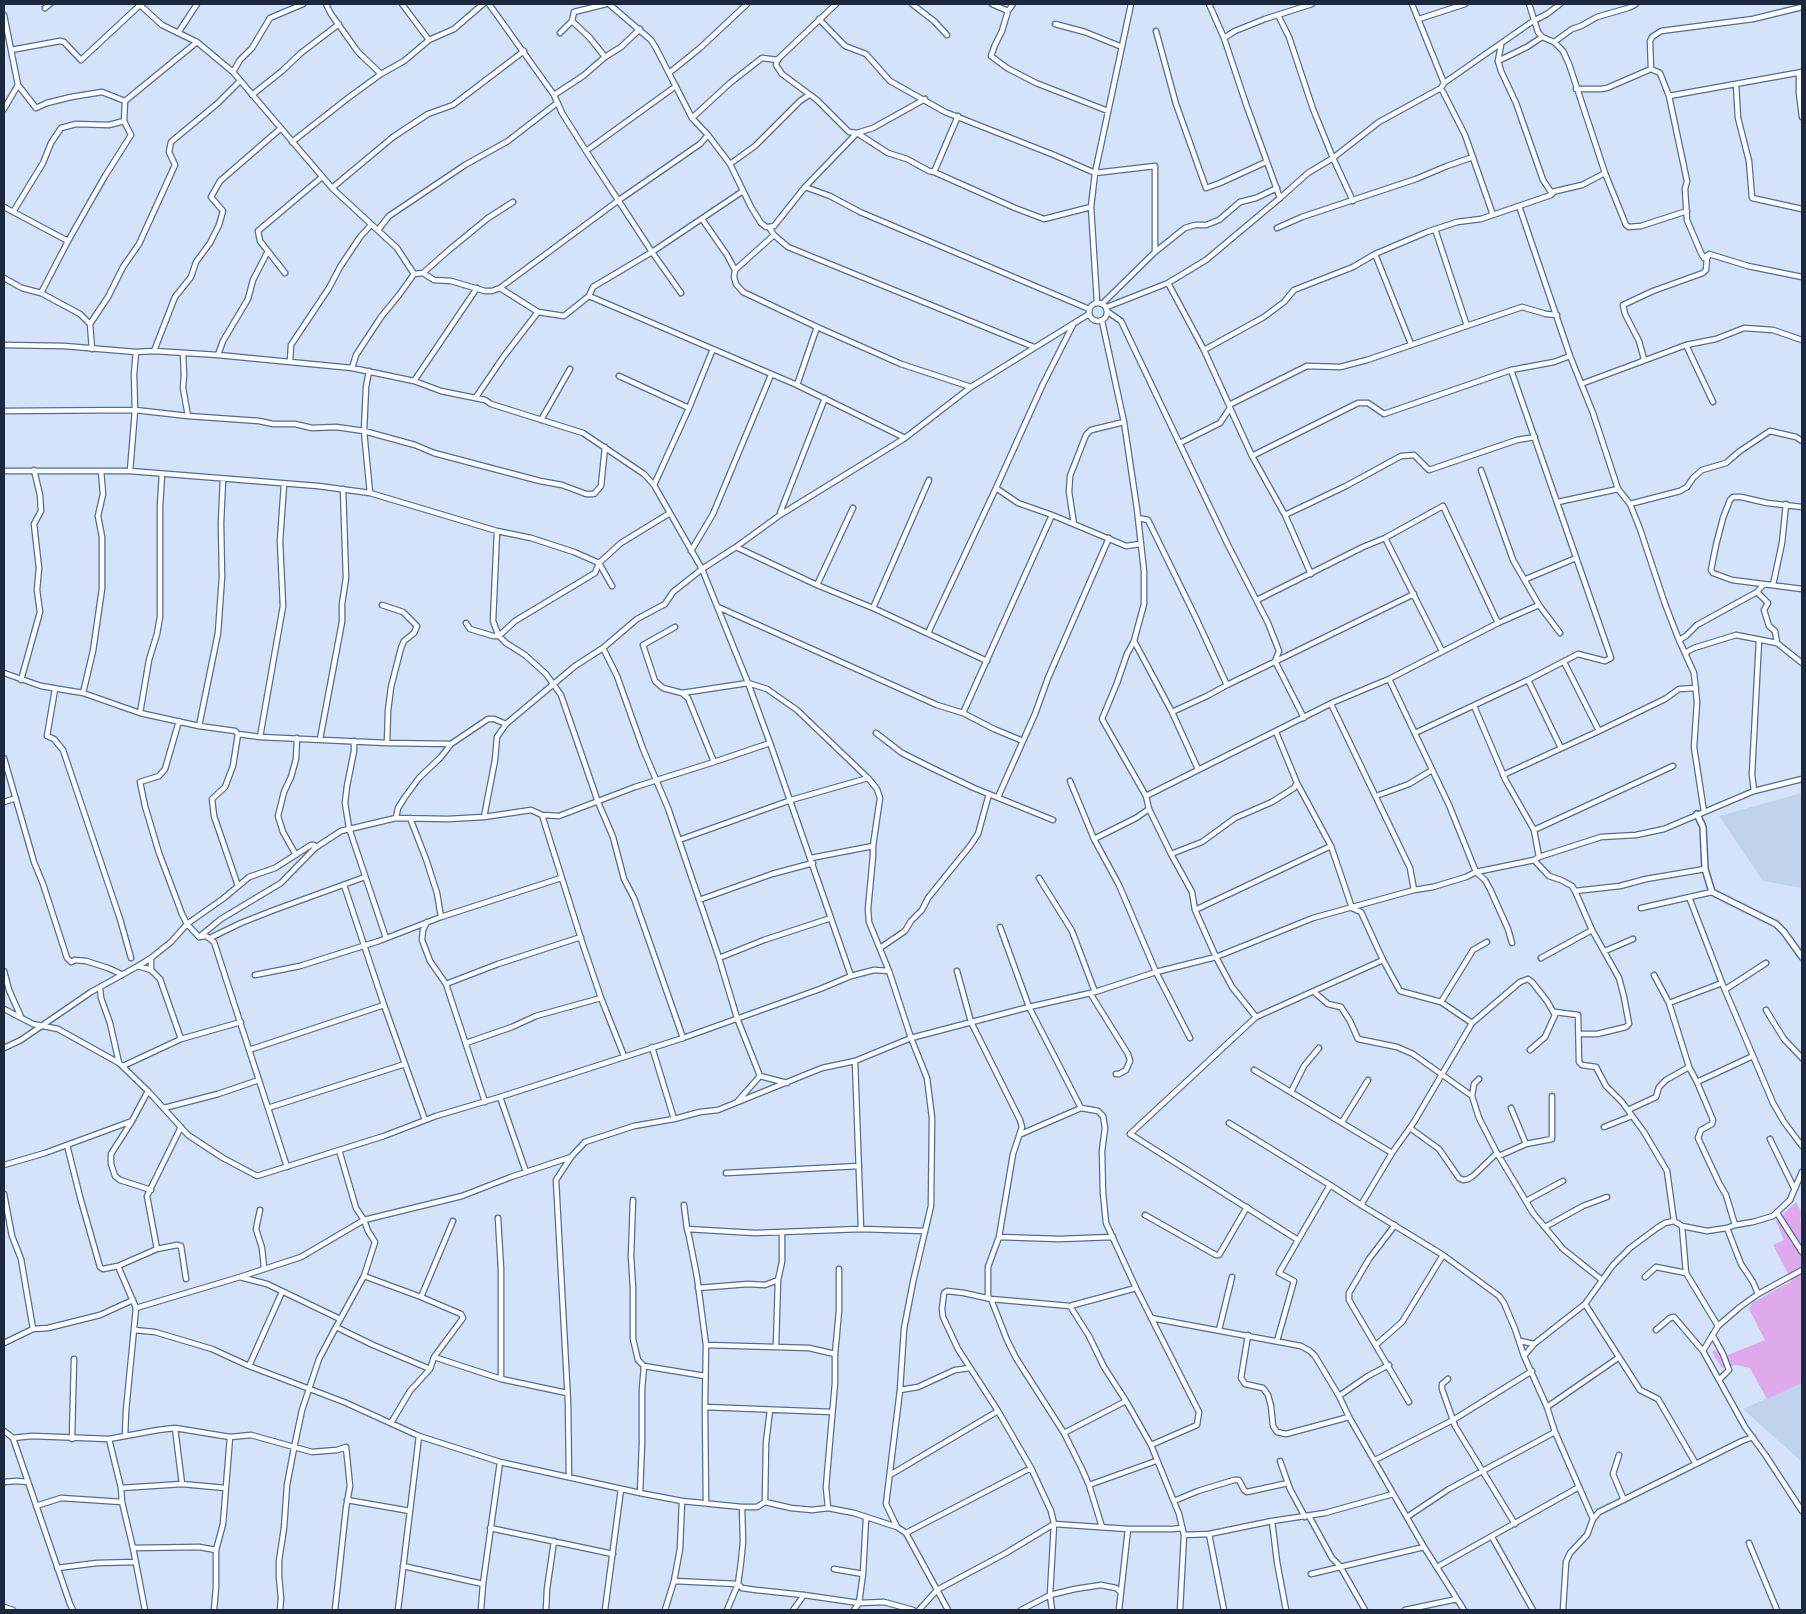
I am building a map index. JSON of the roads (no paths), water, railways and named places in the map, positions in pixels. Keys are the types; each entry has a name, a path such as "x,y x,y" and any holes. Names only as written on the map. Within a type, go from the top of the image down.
{"street":[{"path":"45,8 50,4"},
{"path":"11,50 60,41 64,42 80,60 140,4 162,25 197,42 233,72 332,188 402,254 414,274"},
{"path":"178,33 197,4"},
{"path":"233,72 240,60 252,48 270,18 303,4"},
{"path":"326,4 358,52 381,74"},
{"path":"402,4 429,40"},
{"path":"292,142 381,74 404,61 429,40 454,29 483,4"},
{"path":"489,4 554,95 586,151 680,293"},
{"path":"560,33 572,21 574,12 608,4 640,29 656,48 692,118 708,135 730,164 751,208 761,223 769,227 774,235 788,247 1034,347"},
{"path":"669,73 696,52 747,4"},
{"path":"836,4 778,60 776,65 782,74 817,100 849,132 857,133 873,128 925,99"},
{"path":"912,4 948,35"},
{"path":"992,4 1008,11"},
{"path":"1013,4 1008,11 991,56 1007,68 1036,83 1108,112"},
{"path":"484,817 495,760 497,737 506,724 575,666 603,648 637,619 664,604 673,592 702,569 780,515 905,438 971,387 1074,324 1089,312 1097,302 1091,207 1095,173 1131,4"},
{"path":"1209,4 1224,38 1280,198"},
{"path":"1224,38 1235,31 1312,4"},
{"path":"1412,4 1444,83"},
{"path":"1419,19 1465,4"},
{"path":"1529,4 1533,21 1542,36 1554,42 1563,51 1605,173 1623,219 1629,227 1651,224 1687,211"},
{"path":"1106,308 1168,283 1206,260 1308,173 1333,158 1379,122 1441,88 1444,83 1560,4"},
{"path":"1554,42 1572,29 1597,17 1636,4"},
{"path":"1651,69 1650,41 1652,37 1661,31 1753,19 1802,7"},
{"path":"1278,15 1289,37 1313,109 1353,201"},
{"path":"4,17 18,85 36,108 71,97 102,92 125,100"},
{"path":"819,19 845,46 866,54 890,81 925,99 945,112 1095,173 1155,166 1156,252"},
{"path":"572,21 590,38 605,57"},
{"path":"252,95 301,53 339,24"},
{"path":"1055,24 1085,32 1122,47"},
{"path":"554,95 621,47 640,29"},
{"path":"1156,31 1176,104 1206,188 1220,184 1266,162"},
{"path":"1498,61 1527,47 1542,36"},
{"path":"41,293 105,176 131,135 124,121 125,100 197,42"},
{"path":"1204,350 1264,317 1284,302 1294,290 1353,267 1375,254 1434,229 1457,222 1481,219 1531,201 1548,197 1553,193 1550,192 1540,173 1516,104 1498,61 1500,45"},
{"path":"332,188 393,138 428,114 453,105 524,51"},
{"path":"692,118 730,83 762,58 778,60"},
{"path":"1576,89 1607,88 1651,69"},
{"path":"1651,69 1662,75 1669,96 1687,181 1685,189 1687,220 1701,254 1704,258 1709,254"},
{"path":"1669,96 1801,73 1799,93 1802,117"},
{"path":"92,349 90,324 108,297 123,267 139,244 175,165 169,152 171,142 218,103 240,81"},
{"path":"1736,84 1738,118 1749,161 1752,198 1802,209"},
{"path":"4,109 18,85"},
{"path":"586,151 676,86"},
{"path":"1441,88 1462,129 1492,215"},
{"path":"730,164 756,146 800,101 809,95"},
{"path":"378,230 389,216 465,165 508,141 557,103"},
{"path":"934,172 958,116"},
{"path":"13,212 61,128 76,124 94,126 124,121"},
{"path":"154,351 175,297 191,277 196,262 210,244 219,224 223,211 211,197 220,181 280,129"},
{"path":"857,133 888,153 907,159 929,171 1044,219 1091,207"},
{"path":"769,227 774,226 805,187 857,133"},
{"path":"414,274 423,274 434,280 451,281 484,291 500,288 619,200 700,144 708,135"},
{"path":"1277,228 1473,157"},
{"path":"1550,192 1582,185 1605,173"},
{"path":"285,273 260,241 258,232 322,177"},
{"path":"805,187 830,196 860,212 1089,312 1092,319 1102,321"},
{"path":"1102,321 1106,317 1106,308 1156,252 1185,228 1195,225 1206,225 1218,220 1240,202 1256,198 1277,188"},
{"path":"500,288 538,312 564,316 589,296 594,287 652,252 743,190"},
{"path":"423,274 488,218 513,202"},
{"path":"1520,206 1570,356 1606,450 1618,489 1630,504 1679,640 1694,673 1697,702 1694,747 1704,812"},
{"path":"4,207 68,241"},
{"path":"702,218 727,255 735,270 736,284 743,292 818,328 901,364 971,387"},
{"path":"290,362 291,345 329,288 340,266 360,237 371,225"},
{"path":"1434,229 1467,326"},
{"path":"735,270 774,235"},
{"path":"218,355 223,341 248,300 253,280 268,251"},
{"path":"1375,254 1389,292 1412,344"},
{"path":"1709,254 1748,266 1802,277"},
{"path":"1642,361 1644,359 1639,341 1623,305 1653,291 1703,273 1706,270 1709,254"},
{"path":"352,368 356,355 381,317 414,274"},
{"path":"4,278 22,288 41,293 80,314 90,324"},
{"path":"1168,283 1204,350 1252,456 1284,515 1311,574"},
{"path":"414,381 477,288"},
{"path":"589,296 797,385 905,438"},
{"path":"1097,302 1121,321 1228,545 1257,600 1279,651 1275,661 1304,718"},
{"path":"1180,443 1220,423 1230,407 1307,366 1340,367 1366,360 1522,307 1557,315"},
{"path":"476,397 504,356 538,312"},
{"path":"1102,321 1124,422 1144,571 1144,604 1134,641 1127,654 1118,683 1102,719 1146,796 1149,809 1170,854 1192,892 1196,910 1216,957 1232,987 1256,1018"},
{"path":"928,634 1043,384 1074,324"},
{"path":"797,385 818,328"},
{"path":"1581,384 1686,345 1716,339 1744,328 1773,330 1802,340"},
{"path":"4,345 64,346 136,352 154,351 218,355 369,370 414,381 441,391 476,397 583,433 644,474 654,485 702,569 748,683 791,800 851,976"},
{"path":"1686,345 1713,402"},
{"path":"654,485 713,349"},
{"path":"130,471 136,410 134,374 136,352"},
{"path":"184,353 183,388 188,416"},
{"path":"1252,456 1358,403 1368,403 1384,414 1511,370 1554,362 1570,356"},
{"path":"541,420 570,369"},
{"path":"369,370 366,387 364,431 370,493"},
{"path":"1415,733 1528,680 1578,654 1604,661 1611,658 1511,370"},
{"path":"691,551 713,514 771,375"},
{"path":"619,376 689,408"},
{"path":"780,515 825,398"},
{"path":"4,411 136,410 163,414 259,421 273,424 295,424 312,428 336,427 364,431 414,445 434,453 562,485 586,494 594,494 601,486 605,447"},
{"path":"1074,524 1069,492 1070,476 1086,436 1090,430 1124,422"},
{"path":"1630,504 1680,491 1687,487 1702,470 1726,463 1770,431 1796,437 1802,441"},
{"path":"1284,515 1346,486 1401,456 1414,455 1430,470 1517,440 1535,437"},
{"path":"21,680 40,612 37,590 39,568 34,524 41,511 40,495 34,470"},
{"path":"1481,470 1513,560 1526,579 1539,605 1560,633"},
{"path":"4,471 130,471 343,489 370,493 497,532 531,538 574,552 599,563 612,586"},
{"path":"83,693 93,651 102,589 102,537 98,516 103,494 101,471"},
{"path":"140,713 149,660 160,617 160,506 162,474"},
{"path":"199,726 218,633 222,577 221,523 223,479"},
{"path":"873,608 929,480"},
{"path":"260,737 283,606 280,541 284,484"},
{"path":"996,488 1018,503 1130,546 1140,544"},
{"path":"320,739 342,622 342,604 346,578 343,489"},
{"path":"1558,502 1618,489"},
{"path":"1802,507 1733,497 1728,504 1712,565 1714,573 1732,580 1802,589"},
{"path":"1773,586 1782,543 1786,504"},
{"path":"1257,600 1385,538 1443,506 1498,624"},
{"path":"817,585 853,508"},
{"path":"466,623 470,629 492,636 499,636 515,621 595,573 599,563 621,543 670,514"},
{"path":"963,713 1052,515"},
{"path":"1138,518 1148,520 1227,685"},
{"path":"497,532 493,621 499,636 509,646 537,665 555,684 561,695 598,802 613,837 624,878 634,898 683,1038"},
{"path":"998,797 1035,714 1057,655 1109,538"},
{"path":"1385,538 1442,651"},
{"path":"736,547 987,660"},
{"path":"1526,579 1576,558"},
{"path":"1679,640 1697,625 1757,592 1764,584"},
{"path":"1757,592 1768,602 1764,610 1769,626 1775,631 1777,643"},
{"path":"1172,712 1414,594"},
{"path":"382,605 403,612 417,626 414,633 404,641 401,648 391,687 388,710 388,743"},
{"path":"1146,796 1331,704 1389,679 1442,651 1539,605"},
{"path":"718,608 937,705 963,713 1023,741"},
{"path":"674,627 643,645 655,681 663,688 682,693 748,683 767,689 797,710 868,778 880,798 873,846 874,856 868,909 869,922 889,971 911,1038 927,1078 932,1118 931,1206 904,1329 900,1390 886,1504 896,1527"},
{"path":"1685,653 1694,648 1736,635 1777,643 1802,664"},
{"path":"1754,791 1752,774 1759,640"},
{"path":"1134,641 1172,712 1198,769"},
{"path":"603,648 617,676 679,840 737,1018 760,1076"},
{"path":"1564,662 1599,731"},
{"path":"4,674 41,686 83,693 140,713 199,726 235,731 238,734 260,737 451,744"},
{"path":"1389,679 1449,805 1476,872 1486,880 1508,929 1512,943"},
{"path":"1528,680 1561,748"},
{"path":"1503,775 1665,699 1679,689 1696,688"},
{"path":"55,689 47,736 54,739 63,750 120,919 131,958"},
{"path":"682,693 688,698 714,762"},
{"path":"1331,704 1410,868 1414,890"},
{"path":"1474,706 1503,775 1534,830 1539,857"},
{"path":"396,818 398,808 410,790 419,778 442,757 451,744 488,719 494,719 506,724"},
{"path":"179,721 164,769 159,776 140,782 145,806 172,891 187,924 199,936 206,936 214,942 287,1167"},
{"path":"1276,732 1297,783 1331,846 1352,908 1361,912 1383,960 1400,991 1441,1002 1472,1023"},
{"path":"876,733 902,753 989,794 1053,820"},
{"path":"238,734 233,766 225,787 212,799 214,816 238,886"},
{"path":"296,855 283,832 278,816 284,792 296,759 297,738"},
{"path":"354,741 345,803 349,828 386,938"},
{"path":"199,936 221,919 281,883 315,848 349,828 396,818 448,819 484,817 531,810 542,815 559,816 656,780 770,743"},
{"path":"4,758 34,862 67,958 71,962 75,960 86,961 121,974"},
{"path":"1534,830 1673,766"},
{"path":"1376,796 1409,784 1432,770"},
{"path":"679,840 791,800 868,778"},
{"path":"569,1476 567,1393 556,1180 571,1157 585,1142 634,1126 718,1110 787,1084 822,1068 855,1061 911,1038 1092,992 1156,972 1216,957 1313,918 1458,880 1476,872 1534,860 1601,837 1636,835 1664,829 1754,791 1802,779"},
{"path":"1070,781 1094,839 1119,885 1156,972 1190,1038"},
{"path":"1170,854 1202,842 1235,818 1272,802 1294,788 1297,783"},
{"path":"880,948 905,930 970,846 978,834 989,794"},
{"path":"4,802 16,798"},
{"path":"1094,839 1136,818 1149,809"},
{"path":"1697,814 1704,835 1705,869 1712,892"},
{"path":"542,815 601,998 624,1056"},
{"path":"410,818 437,893 441,917"},
{"path":"4,1048 21,1040 91,992 150,958 171,942 187,924 224,898 249,877 275,868 311,845 315,848"},
{"path":"699,900 812,860 873,846"},
{"path":"1196,910 1331,846"},
{"path":"1534,860 1549,876 1572,886 1592,930 1619,978 1629,1024 1622,1030 1597,1034 1579,1034"},
{"path":"1574,891 1620,886 1646,879 1705,869"},
{"path":"210,938 258,916 364,877"},
{"path":"255,976 300,966 386,938 441,917 562,878"},
{"path":"1039,878 1072,931 1092,992 1128,1054 1130,1061 1126,1070 1116,1074"},
{"path":"344,885 425,1120"},
{"path":"1641,908 1712,892 1776,924 1802,957"},
{"path":"1689,897 1722,982 1778,1112 1802,1146"},
{"path":"719,958 764,940 831,918"},
{"path":"428,922 423,930 422,940 430,960 446,984 486,1102"},
{"path":"1000,927 1029,1007 1080,1108"},
{"path":"1541,958 1592,930"},
{"path":"446,984 498,964 581,937"},
{"path":"1605,951 1634,939"},
{"path":"1441,1002 1473,950 1487,942"},
{"path":"150,958 151,970"},
{"path":"1298,1240 1130,1134 1256,1018 1383,960"},
{"path":"1726,989 1766,963"},
{"path":"138,966 151,970 160,979 180,1040"},
{"path":"4,1009 29,1022 65,1032 121,1064 148,1090 188,1135 222,1158 257,1176 384,1136 425,1120 683,1038 851,976 874,970 889,971"},
{"path":"4,971 9,990 21,1017"},
{"path":"957,971 971,1022 1022,1127 1013,1154 999,1238 988,1267 989,1298 1016,1358 1064,1433 1089,1485 1102,1527"},
{"path":"1654,975 1668,1003 1689,1067 1713,1120 1712,1124 1702,1130 1698,1138 1726,1195 1735,1225"},
{"path":"1361,1205 1392,1153 1410,1128 1472,1023 1520,982 1525,980 1532,982 1555,1012 1553,1022 1544,1037 1530,1050"},
{"path":"1668,1003 1722,982"},
{"path":"100,988 101,998 121,1064"},
{"path":"1314,992 1328,1004 1341,1007 1350,1021 1358,1040 1397,1047 1413,1054 1472,1096"},
{"path":"466,1044 536,1016 601,998"},
{"path":"249,1050 384,1005"},
{"path":"1766,1010 1784,1040 1802,1058"},
{"path":"1555,1012 1577,1013 1579,1062 1582,1065 1596,1067 1610,1091 1638,1124 1667,1171 1674,1221"},
{"path":"121,1064 180,1040 241,1022"},
{"path":"652,1047 674,1119"},
{"path":"1291,1092 1304,1066 1319,1048"},
{"path":"1697,1082 1753,1056"},
{"path":"855,1061 861,1228"},
{"path":"268,1108 405,1064"},
{"path":"1628,1110 1656,1097 1659,1087 1666,1080 1689,1067"},
{"path":"1254,1070 1392,1153"},
{"path":"760,1076 787,1084"},
{"path":"736,1103 760,1076"},
{"path":"1479,1079 1474,1084 1472,1096 1479,1118 1526,1201 1545,1228 1563,1248 1602,1280"},
{"path":"164,1108 218,1094 259,1080"},
{"path":"1342,1122 1368,1080"},
{"path":"148,1090 132,1121 111,1154 111,1164 115,1176 120,1180 151,1190"},
{"path":"1410,1128 1439,1149 1459,1178 1463,1180 1468,1179 1498,1154 1526,1144 1552,1139 1552,1096"},
{"path":"500,1097 526,1172"},
{"path":"1021,1134 1080,1108 1098,1111 1104,1116 1102,1151 1106,1223 1136,1288 1199,1412 1197,1426 1151,1445"},
{"path":"1511,1108 1526,1144"},
{"path":"1604,1127 1632,1116"},
{"path":"4,1165 45,1153 132,1121"},
{"path":"1229,1123 1443,1255 1499,1296 1504,1303 1524,1356 1547,1407 1555,1432 1593,1519"},
{"path":"158,1249 147,1196 181,1127"},
{"path":"1770,1139 1794,1188"},
{"path":"67,1145 100,1267 103,1269 118,1266 158,1249 176,1245 181,1246 186,1279"},
{"path":"280,1610 279,1561 284,1528 287,1485 298,1424 319,1359 364,1276 376,1242 356,1208 339,1150"},
{"path":"136,1308 301,1257 364,1220 462,1196 571,1157"},
{"path":"726,1173 859,1166"},
{"path":"1524,1356 1534,1344 1585,1304 1602,1280 1630,1248 1657,1228 1665,1223 1674,1221 1682,1226 1706,1231 1753,1222 1777,1213 1790,1200 1802,1172"},
{"path":"1526,1201 1563,1181"},
{"path":"1277,1341 1294,1281 1280,1273 1330,1184"},
{"path":"4,1194 5,1210 21,1259 33,1329"},
{"path":"1545,1228 1583,1206 1607,1197"},
{"path":"633,1200 631,1256 633,1339 638,1360 644,1366 704,1376"},
{"path":"684,1205 697,1277 706,1345 704,1376 706,1503"},
{"path":"1145,1215 1218,1255 1248,1207"},
{"path":"260,1210 256,1229 262,1248 264,1268"},
{"path":"1777,1213 1802,1252"},
{"path":"498,1218 501,1269 501,1379"},
{"path":"421,1297 453,1221"},
{"path":"1395,1225 1369,1259 1349,1293 1349,1300 1409,1402"},
{"path":"1682,1226 1686,1273 1718,1326"},
{"path":"687,1230 756,1233 861,1228 925,1231"},
{"path":"1727,1228 1741,1264 1753,1282 1758,1294"},
{"path":"776,1346 778,1280 782,1262 782,1232"},
{"path":"999,1238 1059,1240 1113,1237"},
{"path":"1376,1344 1402,1322 1443,1255"},
{"path":"118,1266 136,1308 125,1436"},
{"path":"1645,1277 1656,1267 1686,1273"},
{"path":"828,1508 827,1480 839,1311 839,1269"},
{"path":"1703,1351 1718,1326 1740,1307 1758,1294 1802,1270"},
{"path":"364,1276 421,1297 461,1314 463,1318 434,1357 430,1369 410,1391 391,1422"},
{"path":"240,1277 267,1284 340,1318"},
{"path":"1219,1330 1232,1277"},
{"path":"698,1288 748,1284 765,1285 778,1280"},
{"path":"1052,1610 1050,1595 1054,1524 1051,1511 1031,1468 998,1411 958,1349 943,1317 944,1294 947,1291 964,1292 989,1298 1070,1306 1136,1288"},
{"path":"249,1366 282,1292"},
{"path":"4,1343 33,1329 48,1328 100,1315 133,1300"},
{"path":"1585,1304 1640,1390 1658,1399 1696,1464"},
{"path":"1070,1306 1090,1336 1104,1367 1151,1445 1174,1501 1184,1535 1180,1610"},
{"path":"1656,1330 1670,1318 1674,1317 1703,1351 1745,1427 1802,1511"},
{"path":"1151,1318 1277,1341 1300,1346 1310,1351 1339,1396 1393,1494 1464,1610"},
{"path":"336,1326 373,1345 430,1369"},
{"path":"134,1330 155,1332 212,1349 249,1366 344,1402 419,1436 500,1462 682,1501 742,1508 757,1507 765,1502 791,1508 812,1510 828,1508 854,1513 896,1527 906,1533 948,1610"},
{"path":"1248,1335 1242,1378 1245,1384 1263,1388 1268,1395 1272,1406 1273,1426 1277,1432 1286,1434 1349,1417"},
{"path":"1713,1336 1729,1370 1720,1380"},
{"path":"1520,1342 1534,1344"},
{"path":"706,1345 809,1348 835,1354"},
{"path":"434,1357 501,1379 567,1393"},
{"path":"1547,1407 1618,1358"},
{"path":"72,1439 74,1359"},
{"path":"1339,1396 1388,1365"},
{"path":"640,1493 644,1366"},
{"path":"900,1390 918,1387 955,1370 970,1368"},
{"path":"1374,1460 1408,1441 1453,1420 1532,1371"},
{"path":"1448,1378 1442,1384 1442,1389 1453,1420 1515,1524"},
{"path":"1064,1433 1126,1401"},
{"path":"704,1407 746,1407 770,1410 832,1412"},
{"path":"765,1502 766,1443 770,1410"},
{"path":"890,1475 998,1411"},
{"path":"175,1428 182,1484"},
{"path":"13,1438 32,1436 109,1439 175,1428 230,1437 251,1435 312,1452 337,1450 346,1447 350,1486 336,1610"},
{"path":"4,1431 13,1438 73,1610"},
{"path":"1407,1517 1449,1489 1555,1432"},
{"path":"398,1610 419,1436"},
{"path":"214,1610 216,1550 223,1524 230,1437"},
{"path":"1563,1610 1566,1562 1570,1553 1587,1535 1593,1519 1599,1512 1753,1437"},
{"path":"109,1439 121,1488 122,1502 145,1610"},
{"path":"1618,1455 1613,1474 1624,1500"},
{"path":"1280,1460 1288,1483 1365,1610"},
{"path":"1089,1485 1156,1461"},
{"path":"480,1610 500,1462"},
{"path":"906,1533 1031,1468"},
{"path":"1174,1501 1198,1491 1234,1480 1239,1480 1247,1492 1288,1483"},
{"path":"4,1482 28,1482"},
{"path":"121,1488 182,1484 225,1488"},
{"path":"1437,1567 1580,1487"},
{"path":"605,1610 621,1489"},
{"path":"1184,1535 1209,1534 1272,1521 1325,1513 1393,1494"},
{"path":"36,1506 61,1498 122,1502"},
{"path":"347,1500 410,1511"},
{"path":"665,1610 674,1581 680,1549 682,1501"},
{"path":"727,1610 738,1584 743,1542 742,1508"},
{"path":"854,1610 858,1603 863,1574 866,1518"},
{"path":"1272,1521 1286,1610"},
{"path":"919,1610 937,1590 1006,1553 1054,1524 1128,1528 1182,1528"},
{"path":"490,1528 613,1554"},
{"path":"1119,1610 1128,1528"},
{"path":"1209,1534 1224,1610"},
{"path":"1492,1537 1534,1610"},
{"path":"546,1610 554,1542"},
{"path":"1749,1543 1777,1610"},
{"path":"1311,1574 1424,1546"},
{"path":"133,1548 199,1547 216,1550"},
{"path":"57,1568 97,1563 136,1562"},
{"path":"403,1566 483,1584"},
{"path":"834,1569 863,1574"},
{"path":"674,1581 738,1584 742,1588 804,1594 815,1598 858,1603 884,1602 913,1610"},
{"path":"1021,1610 1050,1595 1075,1589 1101,1585 1116,1588 1121,1592"},
{"path":"793,1610 804,1594"},
{"path":"1405,1610 1457,1599"},
{"path":"4,1607 14,1610"}]}
